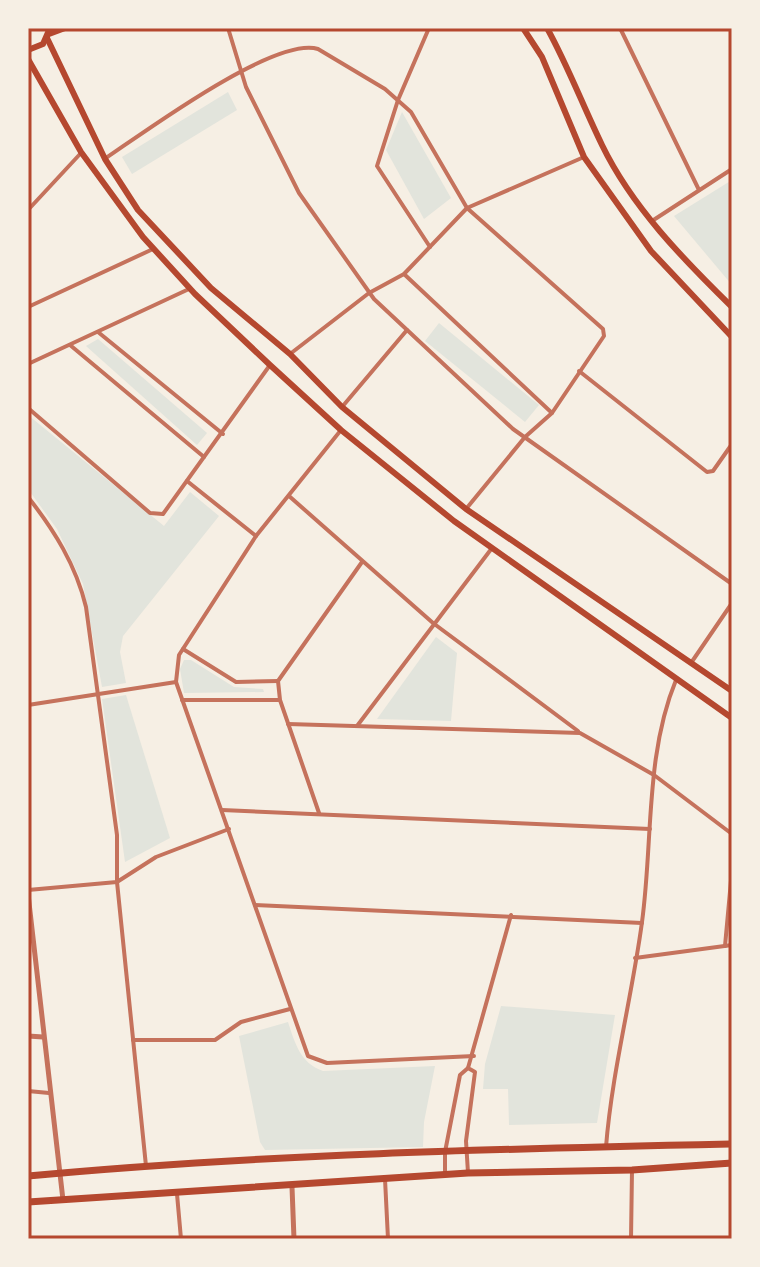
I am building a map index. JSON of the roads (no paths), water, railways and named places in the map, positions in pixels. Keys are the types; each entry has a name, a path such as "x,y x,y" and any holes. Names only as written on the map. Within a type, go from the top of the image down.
{"highway":[{"path":"28,1176 146,1166 467,1151 732,1144"},
{"path":"28,1202 292,1187 445,1174 632,1170 732,1163"}],"main road":[{"path":"28,50 37,48 49,34 65,28"},
{"path":"523,28 542,57 584,157 651,251 732,337"},
{"path":"547,28 603,147 652,221 687,263 732,307"},
{"path":"49,34 105,159 138,210 174,251 290,354 342,407 466,509 732,691"},
{"path":"28,59 81,152 153,248 190,289 270,365 341,430 492,548 732,718"}],"street":[{"path":"228,28 242,73 299,193 369,293 525,437 732,584"},
{"path":"429,28 398,100 377,166 430,247"},
{"path":"620,28 699,190"},
{"path":"105,159 209,89 287,50 306,45 318,49 398,100 411,112 467,208 603,329 604,336 552,413 525,437 466,509"},
{"path":"28,210 30,203 81,152"},
{"path":"290,354 369,293 404,274 467,208 584,157"},
{"path":"652,221 732,169"},
{"path":"28,307 153,248"},
{"path":"404,274 552,413"},
{"path":"28,364 190,289"},
{"path":"342,407 407,330"},
{"path":"98,332 223,434"},
{"path":"70,345 204,457"},
{"path":"28,408 150,513 163,514 270,365"},
{"path":"579,371 707,472 713,471 732,444"},
{"path":"341,430 256,536 183,649 176,669 176,682 308,1056 327,1063 474,1056"},
{"path":"187,481 256,536"},
{"path":"289,496 433,623 580,733 654,775 732,834"},
{"path":"28,497 53,529 81,585 117,835 117,882 146,1166"},
{"path":"357,726 492,548"},
{"path":"319,813 280,700 278,681 362,562"},
{"path":"691,663 732,603"},
{"path":"183,649 236,682 278,681"},
{"path":"606,1147 642,923 654,775 664,709 676,680"},
{"path":"28,705 176,682"},
{"path":"182,700 280,700"},
{"path":"288,724 580,733"},
{"path":"222,810 650,829"},
{"path":"63,1200 28,892 117,882 156,857 229,829"},
{"path":"725,946 732,870"},
{"path":"255,905 642,923"},
{"path":"445,1174 445,1152 460,1075 474,1056 511,915"},
{"path":"635,958 732,945"},
{"path":"133,1040 215,1040 241,1022 290,1009"},
{"path":"28,1036 43,1037"},
{"path":"468,1068 475,1072 467,1151 468,1173"},
{"path":"28,1091 49,1093"},
{"path":"631,1239 632,1170"},
{"path":"385,1179 388,1239"},
{"path":"292,1187 294,1239"},
{"path":"177,1193 181,1239"}]}
